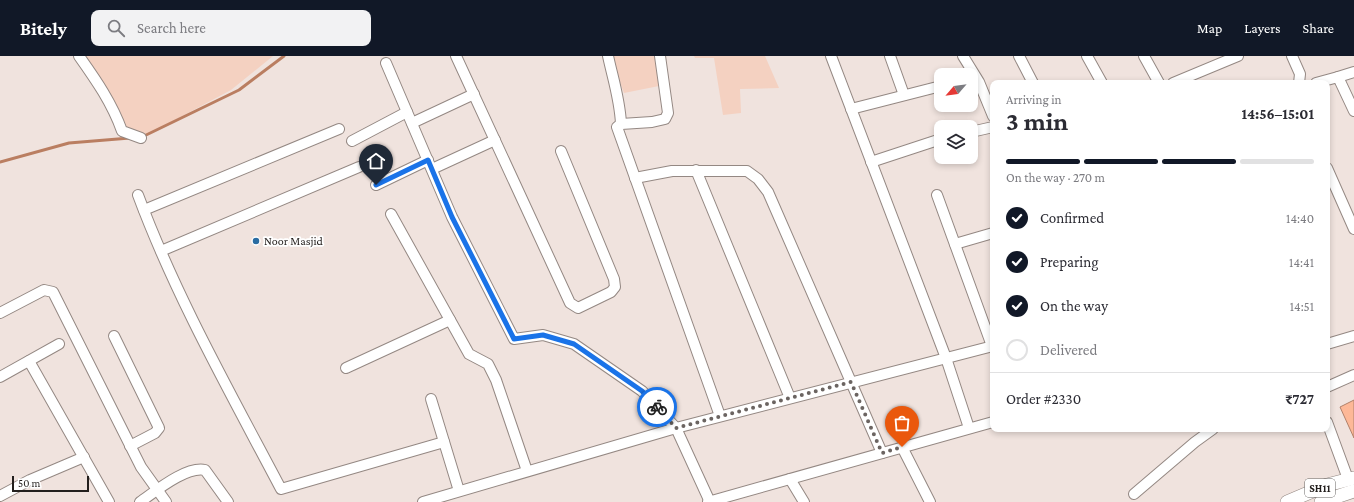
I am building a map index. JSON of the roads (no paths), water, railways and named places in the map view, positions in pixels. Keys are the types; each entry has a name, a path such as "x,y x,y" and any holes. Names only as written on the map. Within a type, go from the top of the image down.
{"main road":[{"name":"SH11","path":"1287,502 1327,485 1352,488"},
{"name":"SH11","path":"1321,502 1352,488"}],"street":[{"path":"78,56 100,84 122,130 141,138"},
{"path":"456,56 570,303 578,308 611,292 615,287 614,279 562,151"},
{"path":"608,56 616,85 621,124"},
{"path":"660,56 668,113 665,119 652,122 621,124 617,127 720,416"},
{"path":"831,56 946,358 969,428"},
{"path":"890,56 904,95"},
{"path":"963,56 968,68"},
{"path":"1019,56 1031,80"},
{"path":"1088,56 1100,80"},
{"path":"1144,56 1157,80"},
{"path":"1180,80 1238,56"},
{"path":"1292,56 1300,74 1299,80"},
{"path":"386,63 452,217 514,339 543,335 574,344 642,391 676,428 709,502 990,423"},
{"path":"1327,80 1354,72"},
{"path":"1338,77 1354,111"},
{"path":"851,109 934,88"},
{"path":"978,88 990,110"},
{"path":"412,122 474,94"},
{"path":"352,141 407,112"},
{"path":"978,130 990,128"},
{"path":"144,210 339,129"},
{"path":"376,185 495,140"},
{"path":"871,162 934,141"},
{"path":"161,251 359,167"},
{"path":"635,178 672,171 696,170 747,172 758,179 768,192 882,453"},
{"path":"696,170 790,398"},
{"path":"1330,175 1354,230"},
{"path":"138,195 161,251 216,366 281,489 444,442"},
{"path":"937,195 990,338"},
{"path":"391,214 469,354 488,364 496,380 527,471"},
{"path":"955,244 990,234"},
{"path":"0,313 44,290 53,292 141,467 166,502"},
{"path":"346,368 450,320"},
{"path":"114,336 159,428 155,433 130,446"},
{"path":"1330,343 1354,336"},
{"path":"0,377 59,344"},
{"path":"423,502 676,428 990,347"},
{"path":"29,361 109,502"},
{"path":"1330,386 1354,375"},
{"path":"431,399 459,491"},
{"path":"1330,430 1352,488"},
{"path":"1134,494 1209,432"},
{"path":"902,447 930,502"},
{"path":"0,496 30,480 84,457"},
{"path":"140,502 157,490 197,469 205,470 228,502"},
{"path":"790,479 804,502"}],"waterway":[{"path":"142,137 239,90 284,56"},
{"path":"0,162 69,143 130,138"}],"place":[{"name":"Noor Masjid","path":"256,241"}]}
